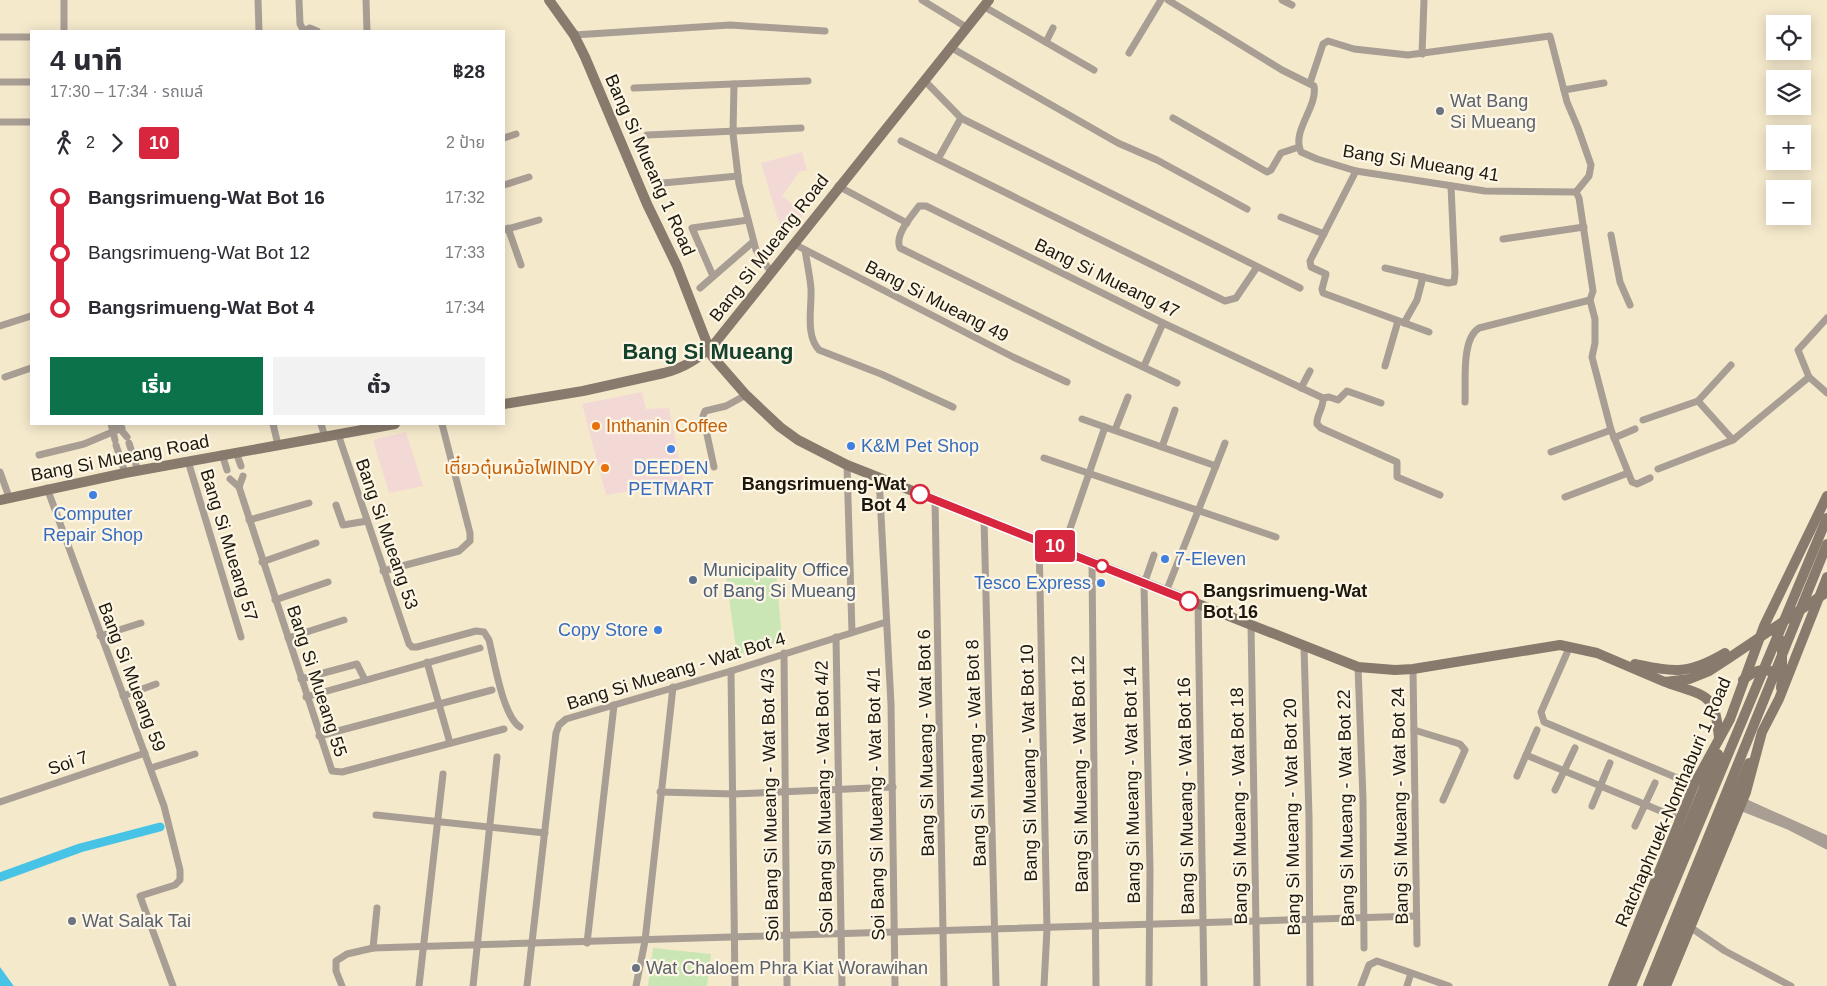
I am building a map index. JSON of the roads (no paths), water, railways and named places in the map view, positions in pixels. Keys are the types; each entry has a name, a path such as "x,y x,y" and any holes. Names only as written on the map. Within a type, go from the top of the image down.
{"street":[{"path":"64,0 65,30"},
{"path":"258,0 259,30"},
{"path":"299,0 300,24 303,30"},
{"path":"366,0 367,30"},
{"name":"Bang Si Mueang 1 Road","path":"549,0 574,35 676,266 709,350 722,369 746,395 780,428 798,440 847,465 1358,667 1395,670 1413,669 1535,648 1570,646"},
{"path":"922,0 966,27"},
{"path":"1128,53 1161,0"},
{"path":"1168,0 1282,70 1310,83 1314,89 1298,141 1299,147 1281,153 1272,170 1267,172 1173,118"},
{"path":"1282,0 1292,5"},
{"path":"1422,54 1424,0"},
{"path":"986,3 1070,57 1094,70"},
{"name":"Bang Si Mueang Road","path":"505,404 583,390 676,370 709,350 986,3"},
{"path":"574,35 730,25 825,31"},
{"path":"1046,42 1053,28"},
{"path":"1310,83 1324,44 1328,41 1388,54 1422,54 1550,36 1564,90 1591,165 1589,176 1576,192 1579,198 1584,226 1593,291 1590,300 1595,319 1595,343 1592,356 1611,430 1628,473 1634,484 1650,478"},
{"path":"0,37 30,37"},
{"path":"950,47 1118,143 1157,160 1248,209"},
{"path":"924,80 961,118 1300,288"},
{"path":"634,88 808,81"},
{"path":"0,82 30,82"},
{"path":"1564,90 1604,83"},
{"path":"734,84 733,131 738,176 754,242 771,272"},
{"path":"938,159 961,118"},
{"path":"0,122 30,122"},
{"path":"647,135 801,128"},
{"path":"505,138 516,134"},
{"path":"901,140 1226,301 1236,298 1257,266"},
{"name":"Bang Si Mueang 41","path":"1299,147 1301,152 1317,159 1356,171 1500,192 1576,192"},
{"path":"1356,171 1310,264 1311,267 1326,274 1322,289 1323,294 1428,332"},
{"path":"505,185 529,176"},
{"path":"663,183 738,176"},
{"path":"838,186 906,223"},
{"path":"1385,268 1448,283 1454,281 1451,186"},
{"name":"Bang Si Mueang 47","path":"1144,366 1032,314 900,248 898,244 906,223 919,206 926,206 1163,323 1323,398"},
{"path":"1281,216 1324,234"},
{"path":"521,265 506,229 539,220"},
{"path":"713,276 692,228 748,220"},
{"path":"1503,239 1584,226"},
{"path":"1611,235 1620,282 1630,305"},
{"path":"700,288 754,242"},
{"name":"Bang Si Mueang 49","path":"794,244 1013,357 1067,382"},
{"path":"805,250 811,291 811,331 815,346 819,350 881,374 953,407"},
{"path":"1385,366 1401,322 1417,300 1423,277"},
{"path":"1465,402 1468,344 1474,331 1479,328 1590,300"},
{"path":"0,326 30,316"},
{"path":"1827,318 1798,350 1809,377 1827,393"},
{"path":"1163,323 1144,366 1177,382"},
{"path":"1642,420 1698,401 1732,365"},
{"path":"5,377 30,368"},
{"path":"1300,388 1310,371"},
{"path":"1658,469 1733,440 1809,377"},
{"path":"1382,404 1348,391 1338,400 1329,397 1323,398 1324,403 1317,424 1321,428 1397,462 1397,477 1440,496"},
{"path":"714,467 703,416 705,411 726,406 746,395"},
{"path":"1115,430 1128,397"},
{"path":"1698,401 1733,440"},
{"path":"1162,447 1175,410"},
{"path":"1082,418 1216,466"},
{"path":"273,425 278,445"},
{"path":"321,425 325,437"},
{"name":"Bang Si Mueang Road","path":"5,498 222,454 325,437 368,426 382,425"},
{"path":"383,571 459,551 470,541 468,524 442,425"},
{"path":"39,454 79,446 119,426 128,440 138,471"},
{"path":"1063,549 1105,427"},
{"path":"112,428 125,473"},
{"path":"1614,438 1635,429"},
{"path":"1550,452 1611,430"},
{"name":"Bang Si Mueang 53","path":"338,434 409,644 412,647 417,647 476,631 484,632 509,712 515,724 520,727"},
{"path":"1166,592 1225,444"},
{"path":"236,452 240,466"},
{"path":"222,454 227,470"},
{"path":"1044,458 1276,537"},
{"name":"Bang Si Mueang 57","path":"188,461 241,637"},
{"path":"847,465 852,632"},
{"path":"0,472 5,498"},
{"path":"1565,498 1628,473"},
{"path":"230,479 239,487 243,476"},
{"path":"879,477 886,622"},
{"name":"Bang Si Mueang 55","path":"239,487 329,766 336,773 504,729"},
{"name":"Bang Si Mueang 59","path":"47,488 100,636 151,768 172,835 180,870 180,880 167,888 140,896 173,986"},
{"name":"Ratchaphruek-Nonthaburi 1 Road","path":"1612,986 1694,785 1730,719 1760,637 1769,627 1798,556 1827,496"},
{"name":"Bang Si Mueang - Wat Bot 6","path":"935,500 944,986"},
{"path":"249,520 309,503"},
{"path":"336,505 343,525 367,521"},
{"name":"Ratchaphruek-Nonthaburi 1 Road","path":"1631,986 1827,518"},
{"name":"Bang Si Mueang - Wat Bot 8","path":"984,519 996,986"},
{"name":"Bang Si Mueang - Wat Bot 10","path":"1039,540 1047,929 1044,986"},
{"path":"262,562 316,543"},
{"path":"1648,986 1827,544"},
{"path":"1144,584 1154,555"},
{"path":"1798,556 1802,566 1808,572 1819,574 1827,572"},
{"name":"Bang Si Mueang - Wat Bot 12","path":"1092,562 1097,927 1096,986"},
{"path":"1656,986 1762,732 1780,696 1818,599 1826,588 1827,577"},
{"path":"275,600 328,582"},
{"name":"Bang Si Mueang - Wat Bot 14","path":"1144,584 1150,860 1149,986"},
{"path":"1769,627 1826,588"},
{"path":"1616,661 1671,671 1685,670 1704,665 1818,599"},
{"name":"Bang Si Mueang - Wat Bot 16","path":"1198,605 1204,986"},
{"path":"288,638 344,620"},
{"path":"100,636 140,622"},
{"name":"Bang Si Mueang - Wat Bot 4","path":"527,986 556,733 559,725 566,719 731,671 886,622"},
{"name":"Soi Bang Si Mueang - Wat Bot 4/1","path":"886,622 893,787 895,986"},
{"name":"Bang Si Mueang - Wat Bot 18","path":"1251,625 1257,986"},
{"path":"1769,627 1782,643 1780,696"},
{"path":"1665,682 1689,679 1708,671 1760,637"},
{"name":"Soi Bang Si Mueang - Wat Bot 4/2","path":"836,638 842,986"},
{"path":"1694,785 1544,722 1541,712 1570,646 1616,661 1704,696 1711,701 1716,711 1719,739"},
{"name":"Bang Si Mueang - Wat Bot 20","path":"1304,647 1310,986"},
{"path":"306,697 480,648"},
{"name":"Soi Bang Si Mueang - Wat Bot 4/3","path":"784,653 788,937 786,986"},
{"path":"1729,658 1738,663 1744,677 1764,668 1773,671 1782,678"},
{"path":"427,662 450,743"},
{"path":"301,679 357,664 365,680"},
{"name":"Bang Si Mueang - Wat Bot 22","path":"1358,667 1364,948"},
{"name":"Bang Si Mueang - Wat Bot 24","path":"1413,669 1417,944"},
{"path":"731,671 736,938 735,986"},
{"path":"123,696 156,684"},
{"path":"636,986 645,942 673,687"},
{"path":"319,736 492,690"},
{"path":"587,943 614,705"},
{"path":"1621,986 1676,851 1714,765 1730,719"},
{"path":"1414,730 1460,744 1465,750 1443,800"},
{"path":"1517,776 1537,730"},
{"path":"1666,986 1741,804 1762,732"},
{"path":"1555,790 1576,748"},
{"name":"Soi 7","path":"0,802 145,753"},
{"path":"151,768 195,754"},
{"path":"1526,755 1680,819"},
{"path":"473,986 497,757"},
{"path":"1592,806 1610,763"},
{"path":"419,986 443,774"},
{"path":"1635,826 1655,783"},
{"path":"660,792 734,794 893,787"},
{"path":"1741,804 1827,839"},
{"path":"1741,804 1827,846"},
{"path":"376,815 545,833"},
{"path":"373,948 377,908"},
{"path":"342,986 336,971 336,961 347,954 373,948 841,936 1416,916"},
{"path":"1690,928 1725,951 1791,986"},
{"path":"1361,986 1373,962 1380,962 1449,986"},
{"path":"1407,986 1412,973"}],"water":[{"path":"0,967 13,985 14,986 0,986"}],"waterway":[{"path":"0,877 80,848 160,827"}],"place":[{"name":"Wat Bang Si Mueang","path":"1440,111"},
{"name":"Inthanin Coffee","path":"596,426"},
{"name":"K&M Pet Shop","path":"851,446"},
{"name":"DEEDEN PETMART","path":"671,449"},
{"name":"เตี๋ยวตุ๋นหม้อไฟINDY","path":"605,468"},
{"name":"Bangsrimueng-Wat Bot 4","path":"920,494"},
{"name":"Computer Repair Shop","path":"93,495"},
{"name":"7-Eleven","path":"1165,559"},
{"name":"Municipality Office of Bang Si Mueang","path":"693,580"},
{"name":"Tesco Express","path":"1101,583"},
{"name":"Bangsrimueng-Wat Bot 16","path":"1189,601"},
{"name":"Copy Store","path":"658,630"},
{"name":"Wat Salak Tai","path":"72,921"},
{"name":"Wat Chaloem Phra Kiat Worawihan","path":"636,968"}],"district":[{"name":"Bang Si Mueang","path":"708,351"}]}
